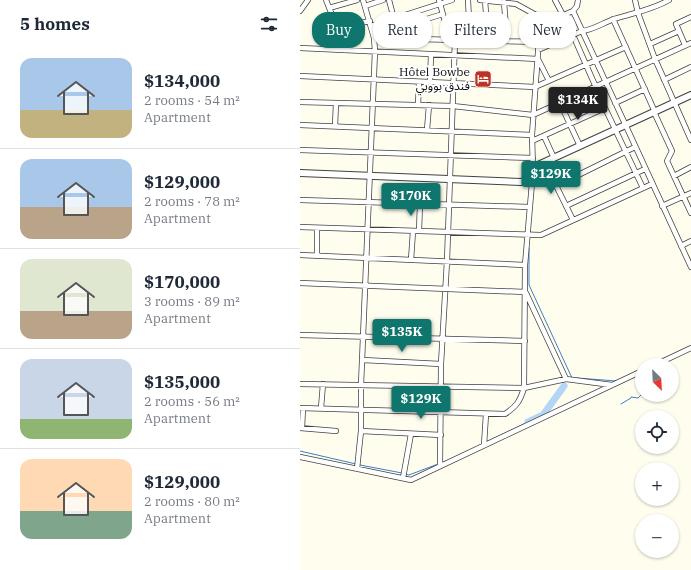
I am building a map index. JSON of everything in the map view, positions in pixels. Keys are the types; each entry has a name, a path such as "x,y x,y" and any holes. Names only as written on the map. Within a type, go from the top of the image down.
{"street":[{"path":"300,11 308,0"},
{"path":"326,0 331,12"},
{"path":"329,8 357,0"},
{"path":"362,0 373,33"},
{"path":"365,6 383,0"},
{"path":"389,0 392,12"},
{"path":"413,12 439,2 452,0"},
{"path":"468,0 469,12"},
{"path":"484,12 483,0 516,4 531,12"},
{"path":"555,0 561,12"},
{"path":"578,0 573,11 691,267"},
{"path":"635,0 638,13 655,59 674,103 689,132 691,140"},
{"path":"576,34 613,19 660,6 666,1"},
{"path":"439,2 442,12"},
{"path":"504,2 505,12"},
{"path":"686,45 676,24 691,17"},
{"path":"613,19 672,151 667,161 691,213"},
{"path":"365,22 370,21"},
{"path":"650,44 679,31"},
{"path":"576,42 615,130 643,188"},
{"path":"300,102 453,106 534,115 691,43"},
{"path":"300,76 535,87 626,47"},
{"path":"300,48 538,59"},
{"path":"357,469 361,431 360,410 372,153 375,48"},
{"path":"440,466 442,412 441,364 452,155 454,48"},
{"path":"336,431 301,428 301,408 505,414 514,408 521,399 524,388 525,265 533,171 532,135 538,50 543,48"},
{"path":"430,83 431,54"},
{"path":"538,59 549,81"},
{"path":"664,80 691,68"},
{"path":"418,105 419,82"},
{"path":"615,103 645,89"},
{"path":"300,173 521,182 530,177 536,166 691,95"},
{"path":"335,126 336,103"},
{"path":"560,103 580,146"},
{"path":"427,130 429,105"},
{"path":"532,141 605,108"},
{"path":"300,125 532,135"},
{"path":"544,136 554,158"},
{"path":"556,186 635,147"},
{"path":"300,150 533,158"},
{"path":"545,163 573,220"},
{"path":"674,176 691,167"},
{"path":"566,206 645,169"},
{"path":"300,227 541,235 652,184"},
{"path":"662,206 691,193"},
{"path":"300,200 529,207"},
{"path":"419,231 420,204"},
{"path":"317,228 317,256"},
{"path":"411,260 413,231"},
{"path":"681,246 691,241"},
{"path":"300,255 525,265"},
{"path":"300,283 525,292"},
{"path":"525,292 566,379"},
{"path":"300,335 525,341"},
{"path":"670,358 691,348"},
{"path":"363,360 441,364"},
{"path":"300,457 357,469 404,475 411,480 635,374"},
{"path":"300,384 524,388 566,379 612,385"},
{"path":"322,408 323,384"},
{"path":"484,445 486,414"},
{"path":"361,431 441,436"},
{"path":"404,475 411,434"}],"waterway":[{"path":"529,248 529,285 572,378"},
{"path":"577,378 616,381"},
{"path":"528,422 543,415 564,386"},
{"path":"621,404 631,397 635,398"},
{"path":"486,442 528,422"},
{"path":"300,451 356,464"},
{"path":"405,474 409,475 438,464"},
{"path":"360,465 402,473"}],"place":[{"name":"Hôtel Bowbe فندق بووبي","path":"483,79"}]}
